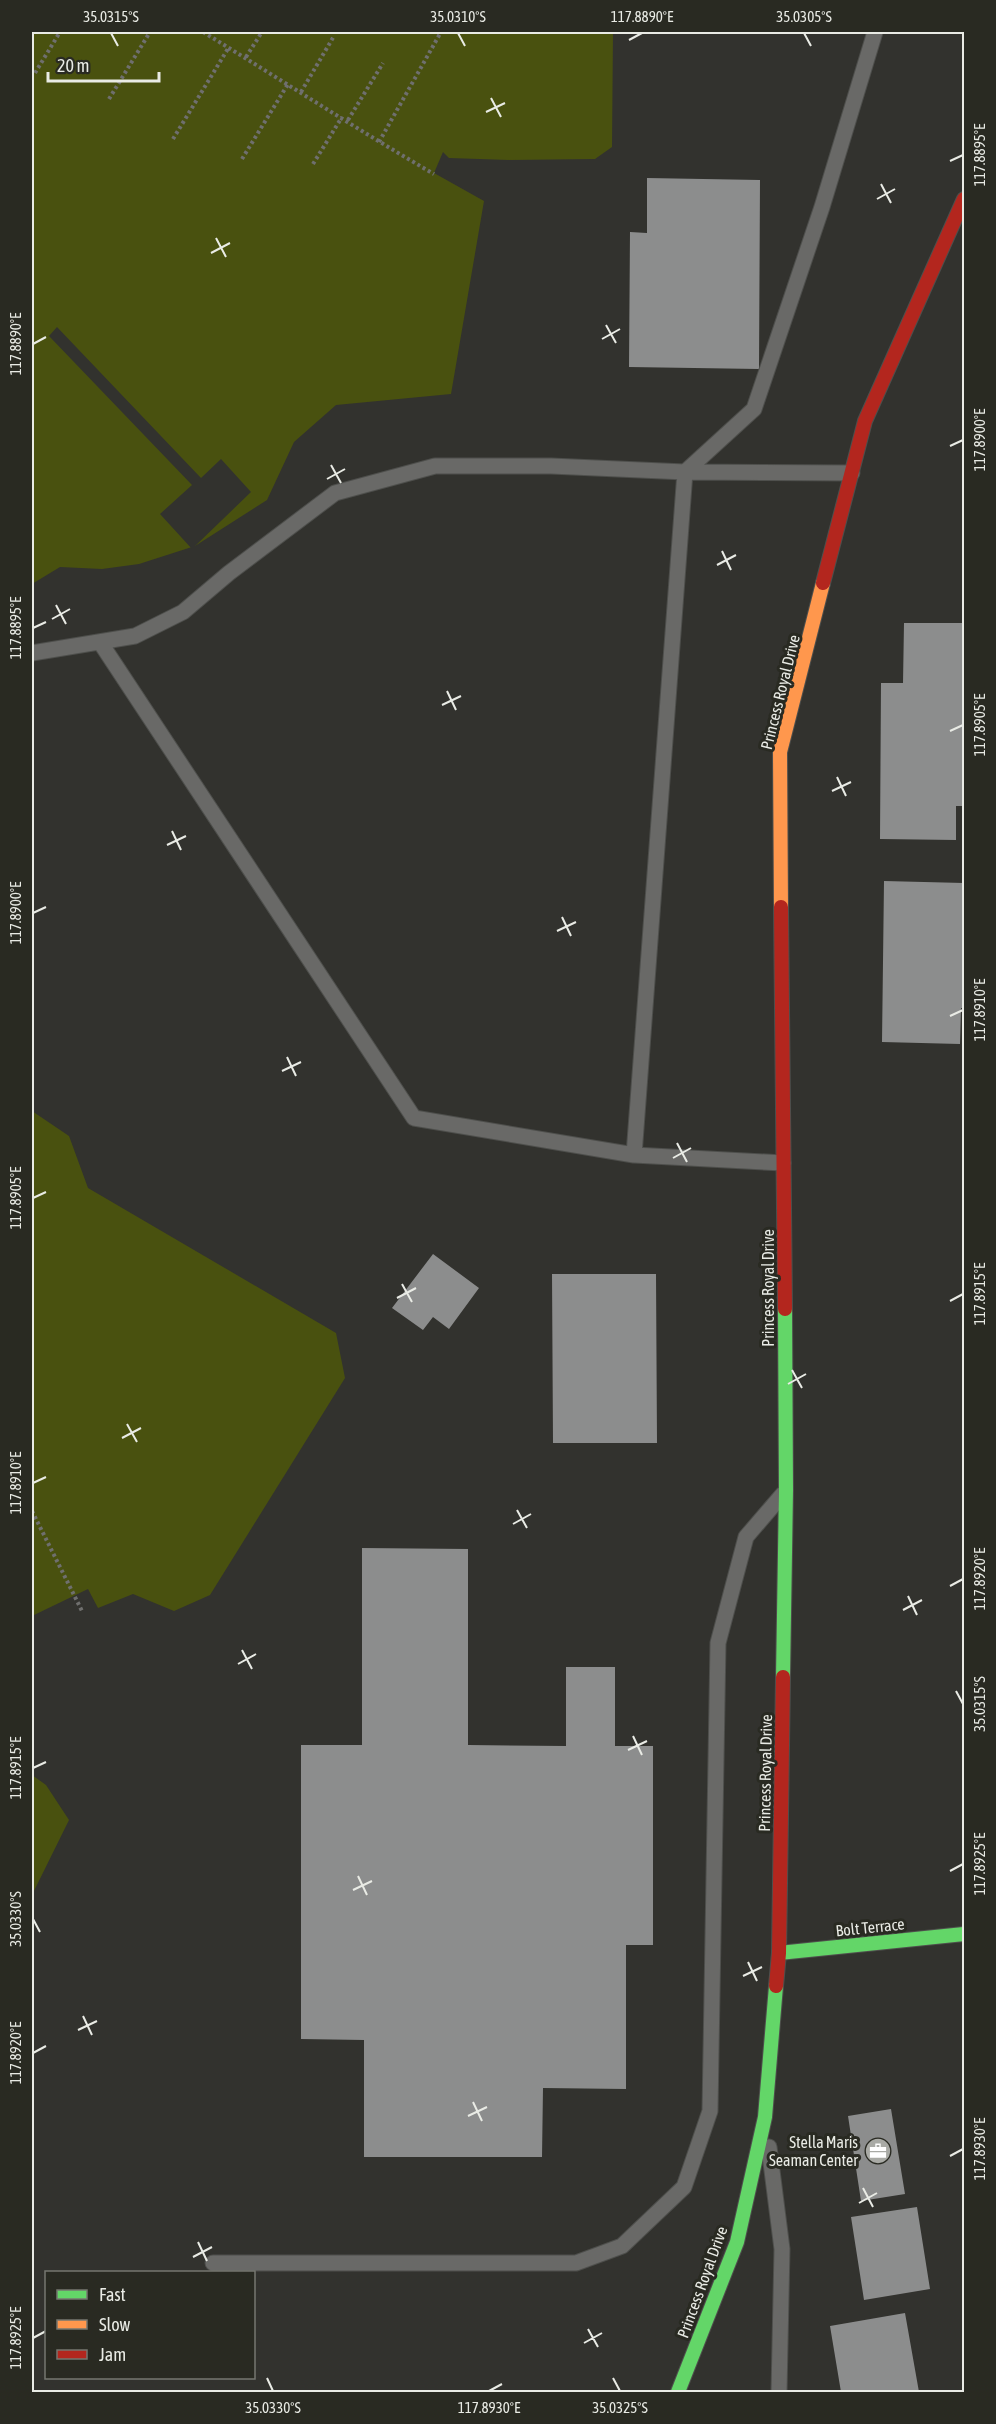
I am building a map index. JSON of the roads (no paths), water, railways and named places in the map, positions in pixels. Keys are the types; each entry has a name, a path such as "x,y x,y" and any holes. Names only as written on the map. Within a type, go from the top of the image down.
{"main road":[{"name":"Princess Royal Drive","path":"678,2392 737,2242 765,2117 779,1953 786,1490 780,752 865,421 964,199"},
{"name":"Bolt Terrace","path":"779,1953 964,1934"}],"lane":[{"path":"634,1155 685,472 754,409 822,207 875,32"},
{"path":"32,653 135,636 183,612 229,573 335,493 435,466 551,466 685,472 852,473"},
{"path":"100,642 414,1118 634,1155 783,1163"},
{"path":"213,2263 576,2264 622,2246 684,2187 710,2111 718,1643 746,1537 786,1490"},
{"path":"765,2117 782,2249 779,2392"}],"place":[{"name":"Stella Maris Seaman Center","path":"878,2151"}]}
